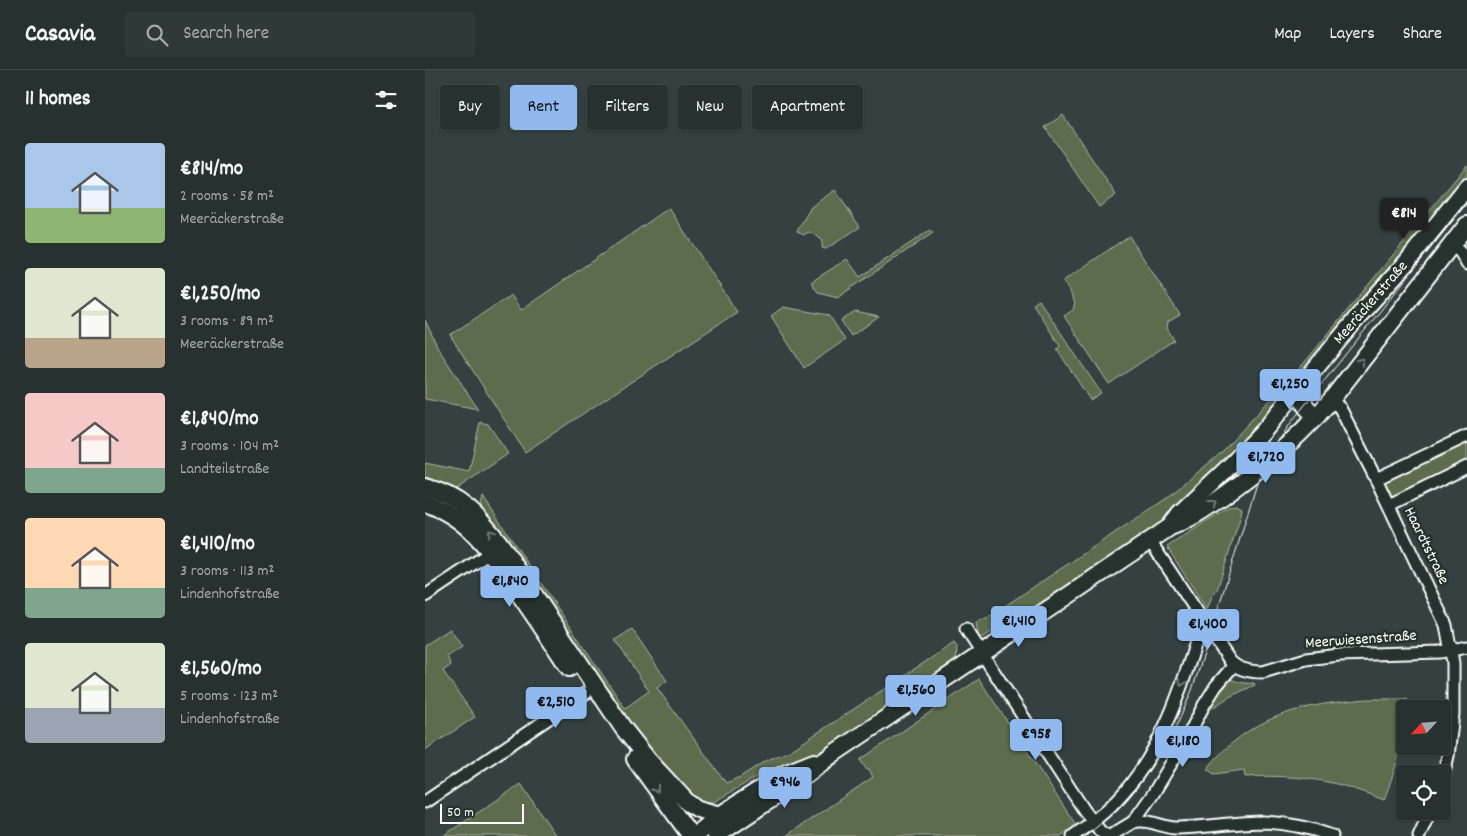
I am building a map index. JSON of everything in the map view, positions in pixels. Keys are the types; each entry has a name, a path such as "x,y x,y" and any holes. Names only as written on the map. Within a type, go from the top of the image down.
{"street":[{"name":"Meeräckerstraße","path":"833,754 1170,526 1180,513 1262,433 1362,312 1406,263 1467,187"},
{"name":"Meeräckerstraße","path":"1170,526 1186,521 1264,466 1308,427 1467,225"},
{"path":"1452,245 1461,253 1467,264"},
{"path":"1303,383 1305,406 1318,415"},
{"name":"Haardtstraße","path":"1331,400 1340,408 1376,478 1446,625 1453,663 1453,714 1446,765"},
{"path":"1376,478 1467,436"},
{"path":"1389,505 1467,468"},
{"path":"425,487 462,503 483,521 623,728 649,761 688,802 698,809 720,815"},
{"path":"425,503 445,511 458,519 491,552 586,693 693,836 720,815 784,774 833,754"},
{"path":"1133,822 1153,794 1207,700 1234,665 1150,541"},
{"path":"425,596 491,552"},
{"path":"1073,836 1093,822 1131,785 1151,753 1181,687 1203,620"},
{"path":"966,629 1093,822 1107,836"},
{"name":"Meerwiesenstraße","path":"1234,665 1249,671 1263,672 1306,659 1339,655 1440,652 1467,648"},
{"path":"425,802 586,693"},
{"path":"716,836 797,782 833,754"},
{"path":"1110,836 1133,822 1141,820 1176,828 1271,823 1304,827 1332,836"},
{"path":"1419,836 1427,820"}],"green space":[{"path":"1063,115 1116,195 1099,207 1045,127"},
{"path":"1467,165 1467,183 1294,389 1231,455 1148,535 1068,591 979,639 976,623 981,619 984,620 1167,498 1221,453 1305,362"},
{"path":"835,190 860,227 826,249 822,248 822,242 817,236 809,232 803,235 797,231 811,207"},
{"path":"669,208 737,312 525,452 450,335 511,295 521,310"},
{"path":"930,230 933,233 838,297 818,292 811,282 847,259 860,277"},
{"path":"1129,236 1180,315 1168,322 1167,328 1174,340 1109,384 1064,316 1073,310 1075,303 1063,281"},
{"path":"1039,300 1101,393 1090,400 1057,349 1060,346 1033,304"},
{"path":"783,307 829,315 845,340 804,368 771,316"},
{"path":"855,312 879,317 851,336 841,321"},
{"path":"425,320 438,348 478,409 425,399"},
{"path":"480,422 488,424 508,454 452,492 425,482 425,463 469,472"},
{"path":"1467,436 1467,467 1389,505 1376,479"},
{"path":"483,497 625,708 649,691 615,640 632,629 667,681 657,688 726,783 740,777 765,761 790,751 954,643 957,647 956,661 831,746 809,757 770,769 714,802 703,802 685,791 657,764 480,511"},
{"path":"1236,505 1242,508 1241,515 1217,590 1212,596 1207,610 1167,547 1230,506"},
{"path":"450,629 462,647 447,657 451,665 443,671 475,717 425,750 425,645"},
{"path":"1228,678 1254,683 1255,685 1229,697 1208,711 1207,710"},
{"path":"979,679 1076,825 1061,836 786,836 873,777 869,769 867,770 860,760"},
{"path":"1407,699 1396,700 1396,755 1398,755 1384,800 1332,783 1270,776 1245,777 1244,770 1214,774 1207,769 1241,736 1260,724 1300,709 1345,701"},
{"path":"521,784 556,836 443,836"}],"tram line":[{"path":"1086,836 1110,816 1142,780 1167,744 1181,716 1203,657 1259,477 1272,451 1292,421 1467,203"}]}
